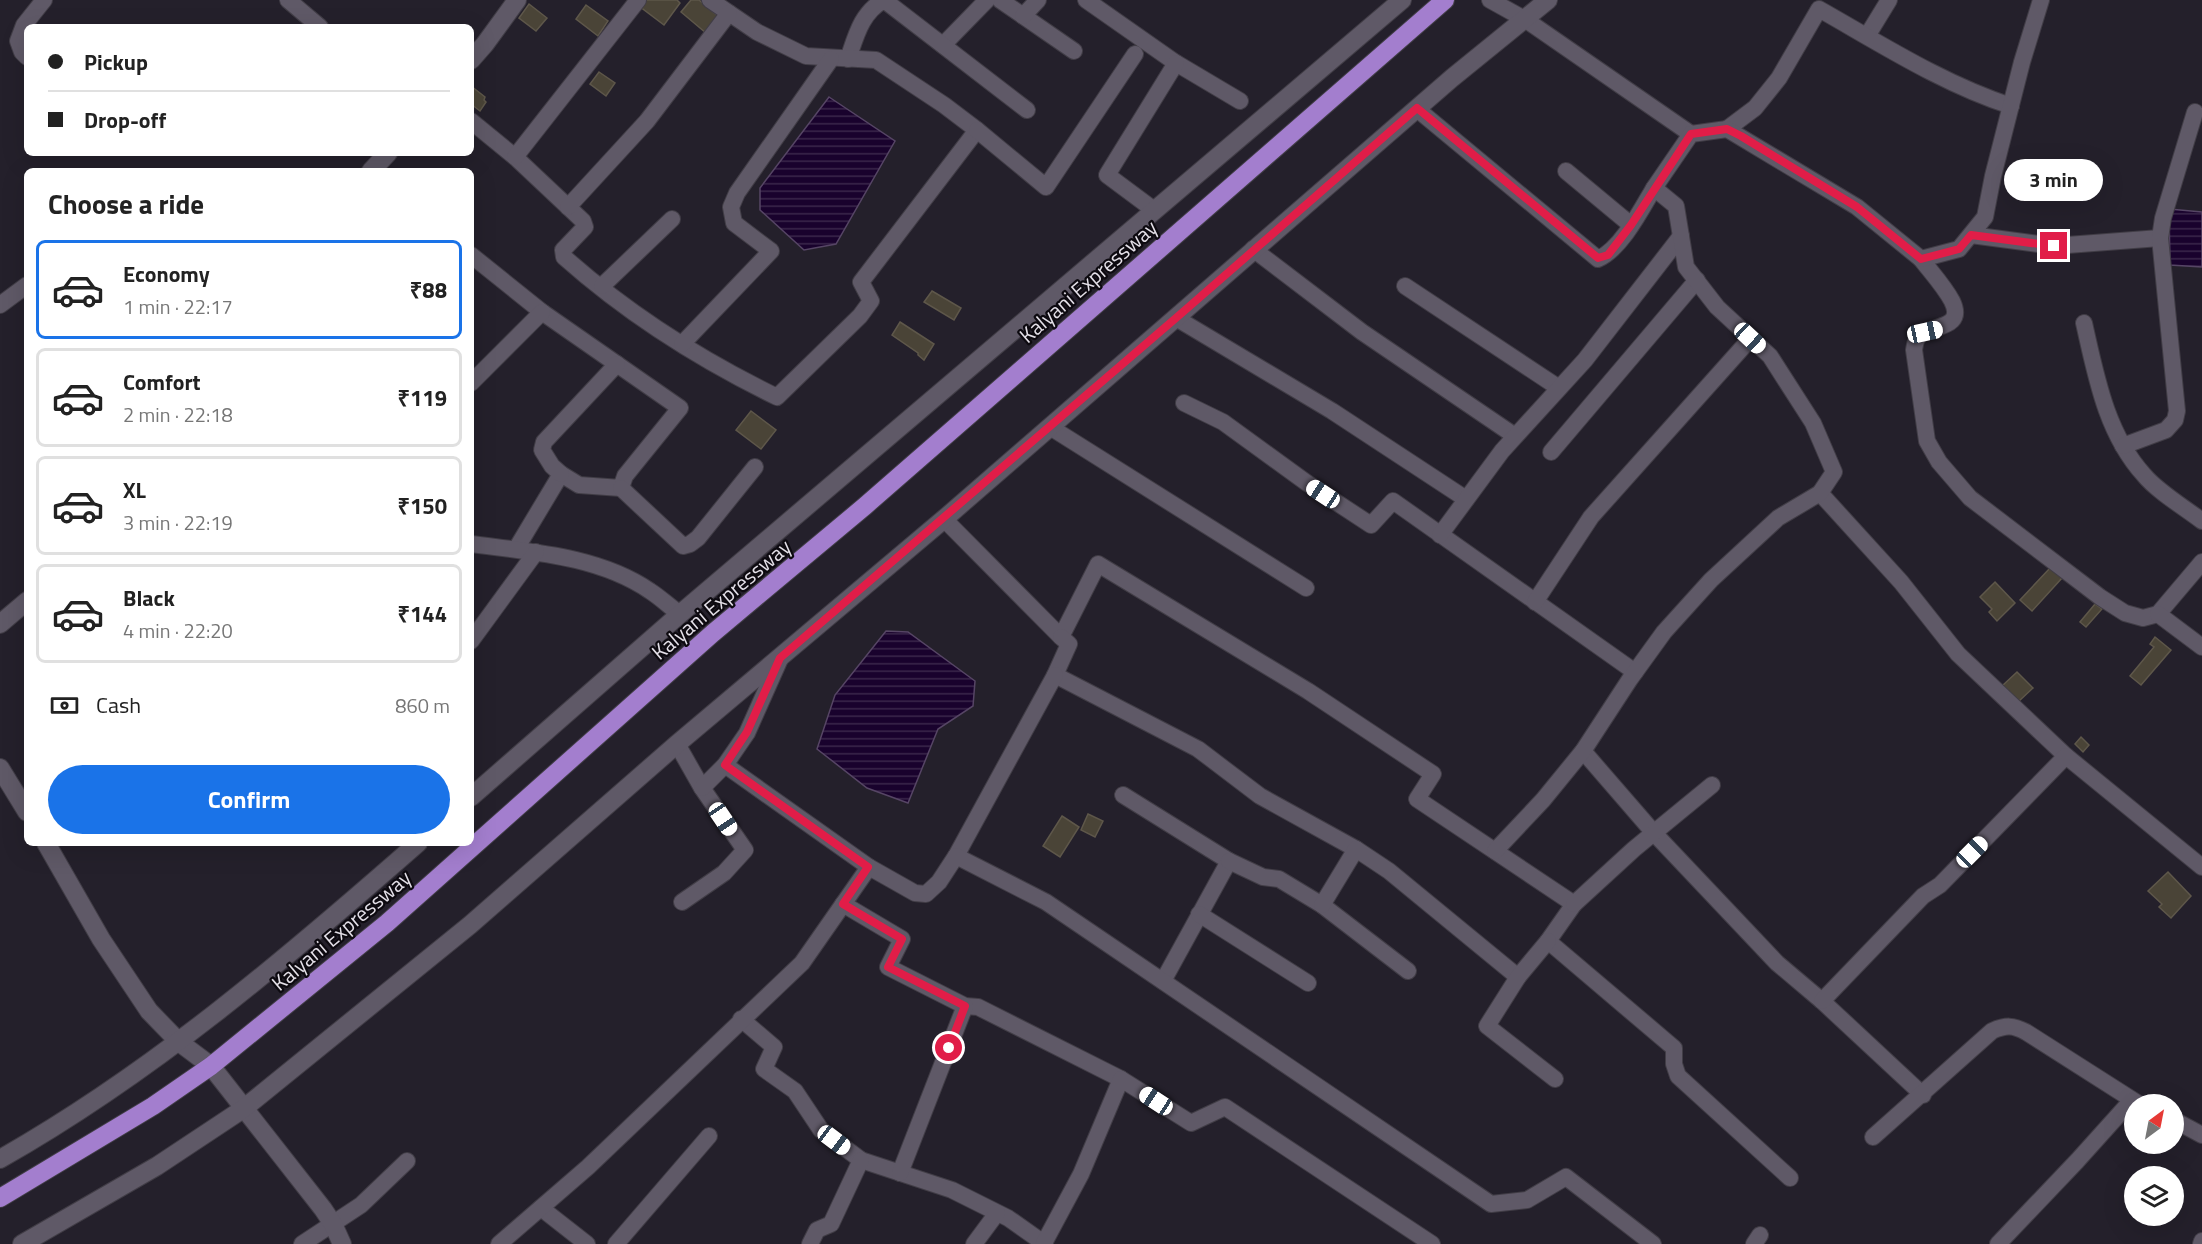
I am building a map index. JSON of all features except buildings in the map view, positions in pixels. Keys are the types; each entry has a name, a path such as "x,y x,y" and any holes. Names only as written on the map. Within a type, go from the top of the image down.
{"highway":[{"name":"Kalyani Expressway","path":"474,846 713,633 874,499 1445,0"},
{"name":"Kalyani Expressway","path":"0,1197 153,1106 211,1066 387,923 474,846"}],"street":[{"path":"25,24 44,0"},
{"path":"288,0 316,24"},
{"path":"474,57 517,0"},
{"path":"515,157 638,0"},
{"path":"710,0 757,32 806,56 876,60 944,105 1046,187 1134,54"},
{"path":"848,59 860,25 873,6 884,0 1027,110"},
{"path":"943,45 987,0"},
{"path":"1000,0 1074,51"},
{"path":"1023,16 1038,0"},
{"path":"1086,0 1176,63 1240,101"},
{"path":"474,794 680,614 1402,0"},
{"path":"1490,0 1526,20 1691,134 1727,129 1755,108 1779,78 1819,9 1910,61 1979,96 2011,106"},
{"path":"22,1244 157,1166 243,1109 470,925 677,744 944,519 1417,108 1548,0"},
{"path":"1867,36 1889,0"},
{"path":"1921,259 1959,249 1985,217 2011,106 2041,0"},
{"path":"568,207 647,122 729,13"},
{"path":"24,25 18,40 24,54"},
{"path":"682,344 771,251 734,223 731,207 743,184 831,58"},
{"path":"1154,210 1107,175 1176,63"},
{"path":"1417,108 1598,258 1608,255 1631,225 1691,134"},
{"path":"2123,446 2166,430 2175,420 2177,411 2160,238 2163,218 2195,112"},
{"path":"474,124 515,157 583,221 585,227 564,250 564,257 647,323 729,374 777,397 860,316 871,301 861,282 977,130"},
{"path":"1727,129 1857,207 1921,259 1951,300 1955,309 1950,323 1919,336 1914,350 1927,441 1939,462 1970,498 2100,597 2134,616 2143,618 2158,614 2202,562"},
{"path":"375,168 385,156"},
{"path":"1566,171 1631,225"},
{"path":"1495,851 1543,801 1583,751 1664,632 1711,580 1778,518 1820,493 1834,472 1813,423 1770,356 1717,307 1686,267 1676,206 1654,189"},
{"path":"602,286 672,219"},
{"path":"1971,235 2054,246 2160,238"},
{"path":"1440,535 1515,436 1585,360 1681,236"},
{"path":"1253,249 1382,345 1515,436"},
{"path":"474,257 542,312 680,408 625,476 621,488"},
{"path":"1551,452 1697,280"},
{"path":"1406,286 1559,388"},
{"path":"0,305 24,287"},
{"path":"474,380 542,312"},
{"path":"1176,318 1332,411 1466,499"},
{"path":"2084,323 2102,401 2123,446 2145,476 2202,521"},
{"path":"1535,602 1591,518 1750,338"},
{"path":"617,364 544,442 542,450 552,466 561,474 579,485 621,488 683,546 698,538 755,467"},
{"path":"1184,403 1222,422 1307,483 1371,525 1393,501 1635,672"},
{"path":"1050,427 1306,588"},
{"path":"516,549 561,474"},
{"path":"1820,493 1901,582 1958,654 2067,756 2202,867"},
{"path":"725,765 868,867 915,893 926,894 939,882 956,856 1055,675 1069,644 944,519"},
{"path":"474,544 536,552 579,561 622,576 650,591 680,614"},
{"path":"474,637 536,552"},
{"path":"1061,637 1098,564 1298,685 1433,774 1417,799 1574,904"},
{"path":"0,624 24,604"},
{"path":"2158,614 2202,648"},
{"path":"702,788 725,765 747,732 780,658"},
{"path":"1055,675 1198,749 1260,796 1356,849 1389,871 1518,977"},
{"path":"677,744 702,788 745,850 724,873 682,902"},
{"path":"1583,751 1654,833 1777,963 1822,1001 1923,1095"},
{"path":"1822,1001 1923,896 1940,885 2067,756"},
{"path":"1,773 24,808"},
{"path":"1555,1079 1487,1026 1518,977 1548,941 1574,904 1712,785"},
{"path":"1123,795 1229,861 1263,877 1279,879 1322,905 1408,971"},
{"path":"48,846 101,939 148,1011 179,1042 211,1066 333,1224 342,1244"},
{"path":"0,1158 32,1140 179,1042 332,918 415,846"},
{"path":"1322,905 1356,849"},
{"path":"956,856 1046,902 1491,1204 1527,1200 1566,1177 1653,1244"},
{"path":"1163,981 1229,861"},
{"path":"499,1244 588,1167 741,1018 802,963 868,867"},
{"path":"843,904 902,939 888,967 965,1006 978,1007 1121,1079 1191,1123 1225,1107 1432,1244"},
{"path":"1199,914 1308,983"},
{"path":"1548,941 1674,1048 1674,1064 1678,1076 1790,1178"},
{"path":"900,1173 965,1006"},
{"path":"741,1018 774,1047 764,1069 795,1092 821,1130 861,1160 952,1190 997,1213 1044,1243 1081,1174 1121,1079"},
{"path":"1873,1137 1923,1095 1992,1031 2005,1025 2026,1032 2124,1095"},
{"path":"1998,1244 2124,1113"},
{"path":"2184,1126 2202,1136"},
{"path":"616,1244 709,1136"},
{"path":"810,1244 817,1230 831,1224 861,1160"},
{"path":"302,1244 361,1205 407,1161"},
{"path":"541,1208 588,1244"},
{"path":"974,1244 997,1213"}],"shaded area":[{"path":"829,97 895,141 836,244 804,250 760,210 760,188"},
{"path":"2169,209 2202,212 2202,267 2170,265"},
{"path":"886,631 908,632 975,681 973,706 938,729 908,803 867,788 817,749 835,695"}],"route":[{"path":"949,1048 965,1006 888,967 902,939 843,904 868,867 725,765 747,732 780,658 944,519 1417,108 1560,229 1598,258 1608,255 1631,225 1691,134 1727,129 1857,207 1921,259 1959,249 1971,235 2054,246"}]}
